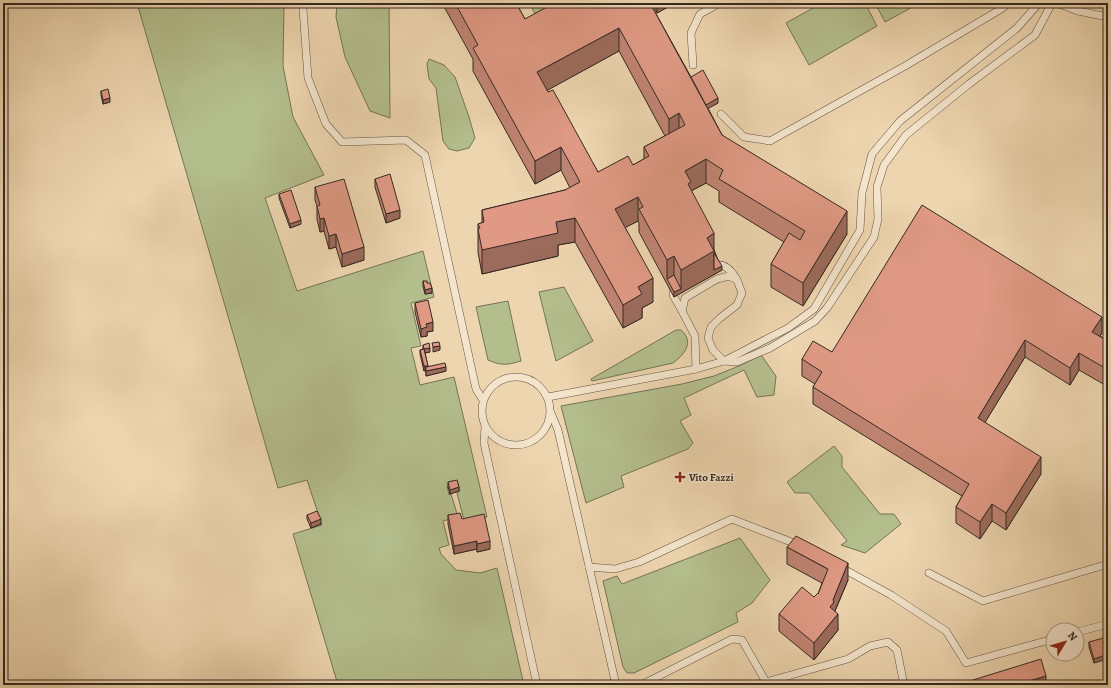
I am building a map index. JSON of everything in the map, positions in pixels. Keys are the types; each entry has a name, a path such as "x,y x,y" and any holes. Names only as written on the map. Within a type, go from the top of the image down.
{"lane":[{"path":"304,3 303,9 308,78 326,124 342,142 406,140 425,155 476,389 483,400"},
{"path":"693,65 691,33 700,14 720,3"},
{"path":"721,114 744,137 770,141 905,66 1009,3"},
{"path":"548,397 696,369 724,361 788,328 814,309 860,230 862,193 872,154 900,121 1017,28 1038,3"},
{"path":"710,267 718,264 723,265 737,280 742,293 737,305 711,327 708,338 713,350 724,361 737,362 770,348 815,321 827,308 874,237 878,219 877,187 884,165 906,135 969,84 1035,35 1052,3"},
{"path":"1057,3 1078,11 1108,17"},
{"path":"682,311 685,298 717,279 729,276 737,280"},
{"path":"677,286 674,289 673,295 695,336 696,369"},
{"path":"551,413 548,424 542,434 534,441 523,445 512,445 501,442 492,436 485,427 481,409 483,400 488,390 497,382 508,377 520,376 532,380 541,387 548,397 551,413 558,430 616,685"},
{"path":"485,427 484,443 537,685"},
{"path":"589,567 615,569 639,562 732,520 808,549"},
{"path":"836,564 891,595 946,631 966,663 1045,641"},
{"path":"929,573 983,601 1108,564"},
{"path":"1085,630 1108,624"},
{"path":"641,685 732,639 742,640 766,682"},
{"path":"755,685 848,659 870,646 888,642 897,650 904,685"}],"green space":[{"path":"137,3 284,3 283,66 293,117 324,175 265,198 297,291 423,251 434,297 411,303 421,346 411,348 420,385 454,377 487,517 465,524 457,493 460,491 458,483 447,486 458,517 443,521 449,545 439,548 441,554 456,570 480,573 497,568 524,685 338,685 293,534 322,525 307,480 278,488"},
{"path":"337,3 389,3 390,118 370,111 345,57 336,17"},
{"path":"529,3 559,3 543,28"},
{"path":"822,3 865,3 877,26 809,65 786,23"},
{"path":"875,3 920,3 885,22"},
{"path":"429,59 444,65 455,77 475,138 469,148 457,151 449,149 443,141 436,88 429,79 427,64"},
{"path":"564,287 593,341 556,361 539,292"},
{"path":"508,301 521,361 501,364 488,360 476,307"},
{"path":"676,330 681,330 687,339 688,344 681,356 673,363 592,381 591,379"},
{"path":"761,355 776,376 774,395 757,397 744,370 684,398 691,415 680,421 693,443 688,449 621,476 624,487 586,503 561,406 682,384 714,376"},
{"path":"834,446 842,456 842,467 880,514 894,514 901,524 865,553 841,545 847,541 809,493 795,493 787,482"},
{"path":"740,538 770,580 752,603 736,613 738,622 634,673 627,673 623,667 603,581 617,576 622,584"}],"building":[{"path":"455,3 516,3 525,19 554,3 650,3 722,135 847,211 803,283 771,264 789,233 800,240 805,231 719,179 723,170 706,159 685,171 691,182 688,184 714,233 707,238 714,251 681,270 674,256 667,260 639,209 643,207 638,197 615,209 653,278 638,287 642,294 623,305 575,218 556,222 558,233 482,250 478,229 480,228 478,224 484,222 482,210 565,190 580,182 561,147 535,161 473,48 478,45","holes":["619,28 669,119 679,113 685,125 644,147 649,156 633,165 628,156 598,172 553,90 548,92 537,72"]},
{"path":"703,70 718,98 706,105 691,77"},
{"path":"108,89 110,98 103,100 101,91"},
{"path":"390,174 400,210 386,214 375,179"},
{"path":"344,179 364,247 342,254 336,234 329,236 324,218 320,219 317,206 320,205 315,187"},
{"path":"291,190 301,220 290,224 279,194"},
{"path":"922,205 1102,317 1092,332 1108,341 1108,363 1105,368 1079,353 1070,368 1025,340 978,418 1041,457 1006,513 992,504 980,522 956,507 969,484 813,387 822,372 802,359 813,341 832,352"},
{"path":"714,253 722,266 714,270"},
{"path":"674,275 681,289 674,292 667,279"},
{"path":"423,281 430,283 432,288 425,290"},
{"path":"428,300 433,322 426,324 427,327 421,329 415,303"},
{"path":"439,342 440,346 433,347 432,343"},
{"path":"429,343 430,348 424,349 423,345"},
{"path":"424,349 428,366 424,366 420,350"},
{"path":"445,363 446,367 426,371 426,367"},
{"path":"457,480 459,487 450,490 448,482"},
{"path":"317,511 321,519 311,523 307,515"},
{"path":"460,513 462,519 484,514 490,541 477,544 477,541 454,546 448,515"},
{"path":"796,536 848,563 833,600 834,602 830,607 838,614 814,643 779,614 802,587 814,597 818,594 828,569 787,547"},
{"path":"1107,637 1108,654 1094,659 1089,642"},
{"path":"1041,659 1046,676 1015,685 975,685 973,680"},
{"path":"1108,680 1108,685 1093,685"},
{"path":"1071,681 1072,685 1056,685"}],"place":[{"name":"Vito Fazzi","path":"680,477"}]}
